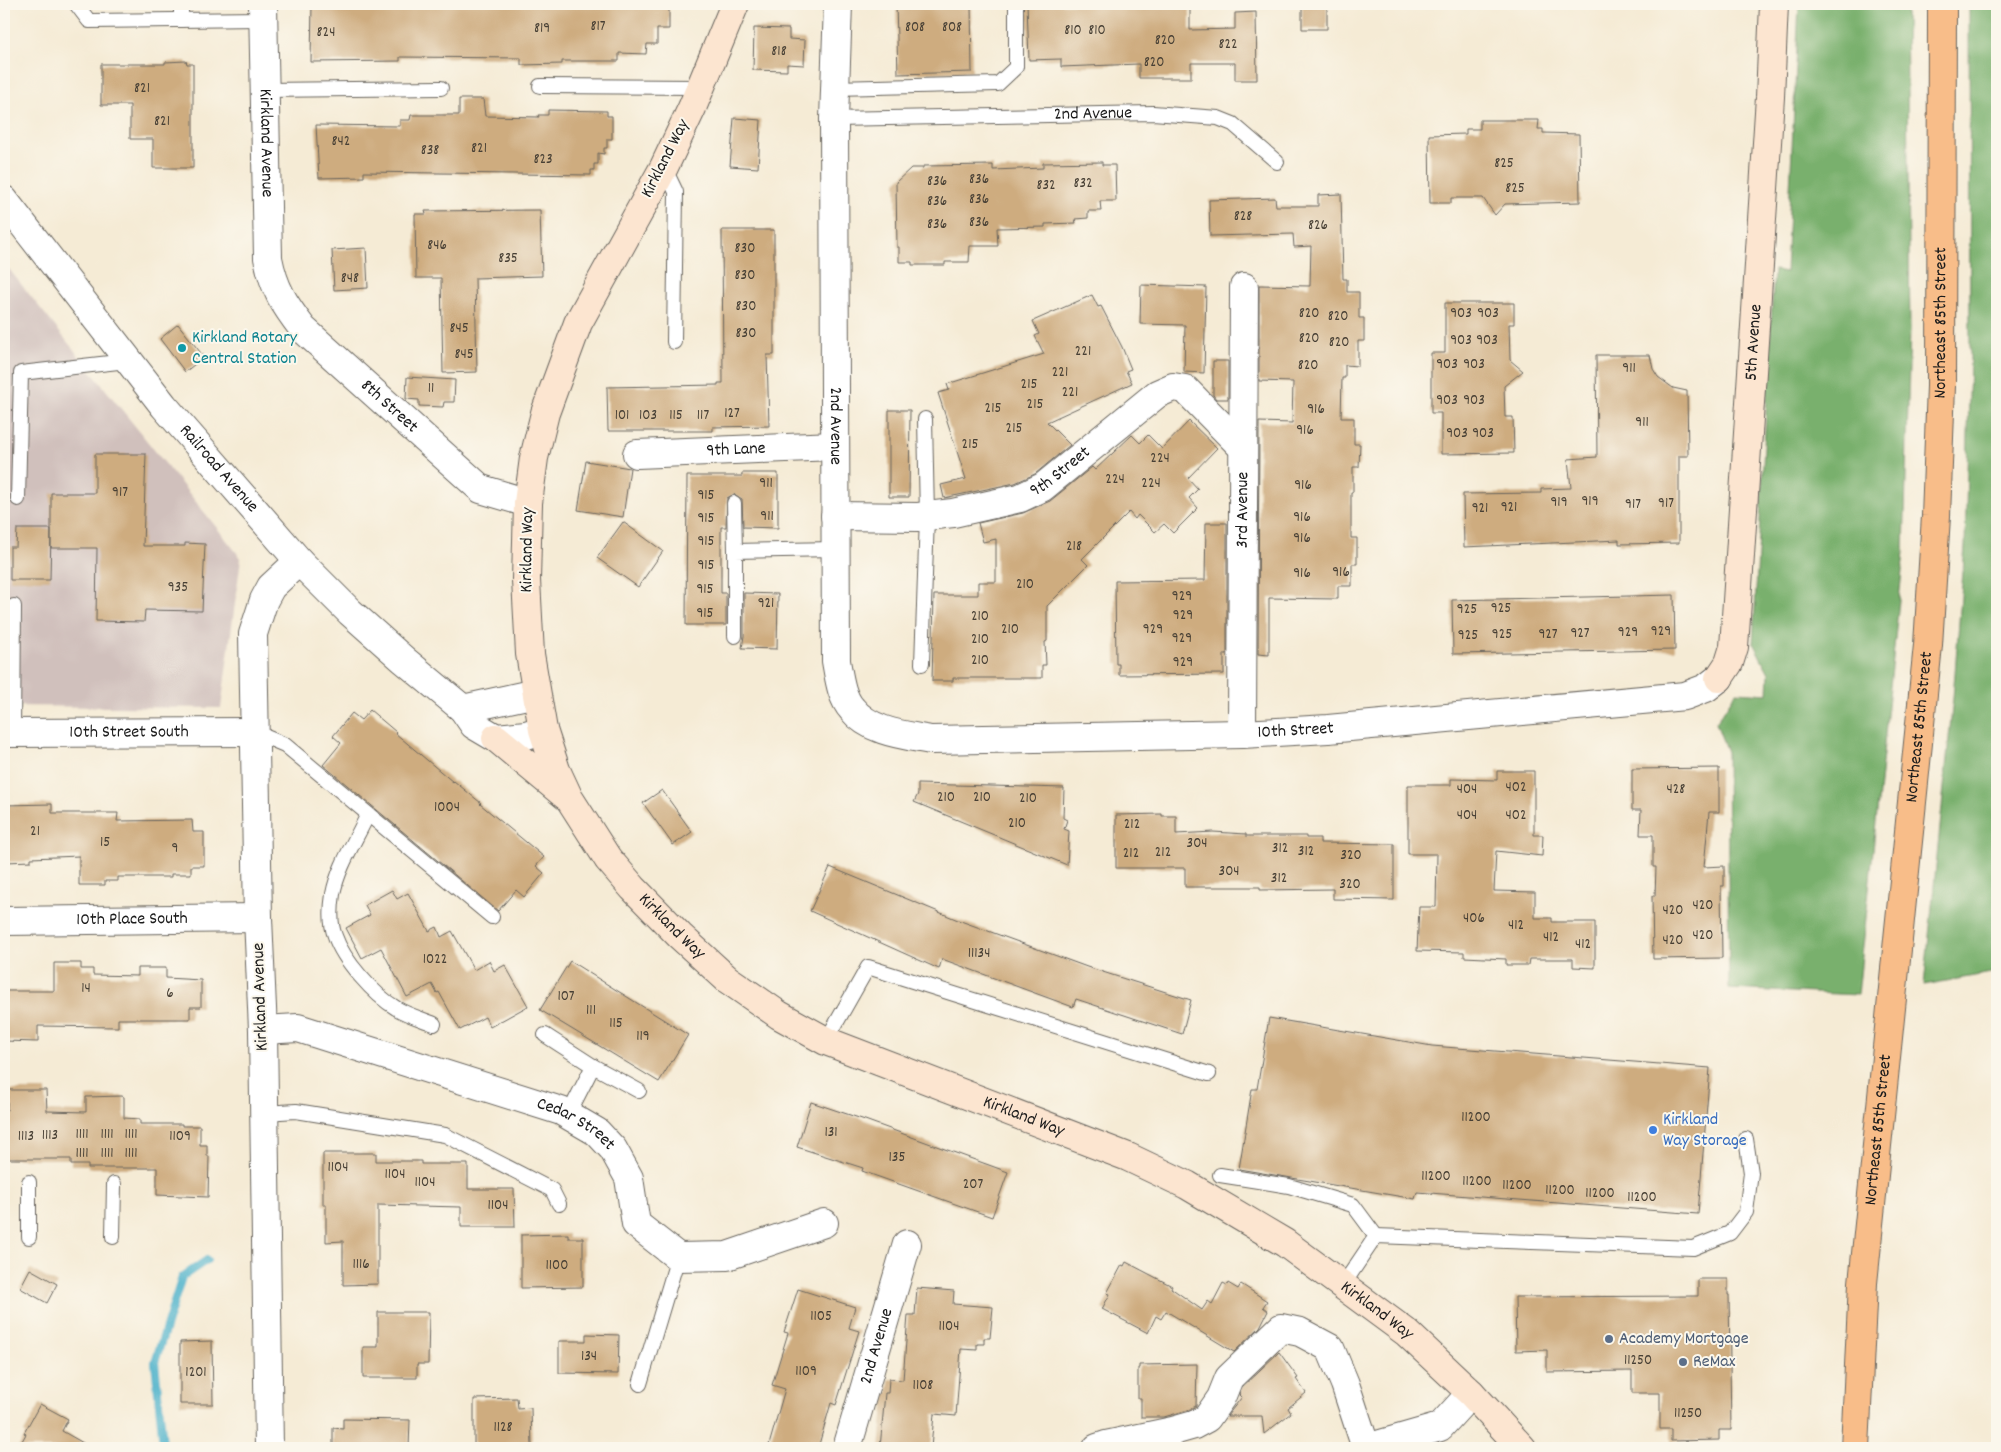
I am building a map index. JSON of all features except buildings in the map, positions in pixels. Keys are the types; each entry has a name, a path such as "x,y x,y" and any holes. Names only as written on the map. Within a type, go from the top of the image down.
{"main road":[{"name":"Kirkland Way","path":"735,4 701,87 664,167 578,323 545,412 534,458 528,503 526,580 530,654 543,730 556,770 569,798 608,859 633,888 680,936 727,979 779,1015 826,1041 1128,1157 1187,1185 1286,1243 1407,1333 1471,1393 1522,1448"},
{"name":"5th Avenue","path":"1719,678 1729,663 1734,647 1770,97 1774,4"},
{"name":"Northeast 85th Street","path":"1855,1448 1863,1282 1928,645 1936,516 1941,386 1942,4"},
{"path":"496,738 569,798"}],"street":[{"name":"2nd Avenue","path":"838,4 834,119 834,516 837,669 840,684 851,709 868,722"},
{"name":"Kirkland Avenue","path":"263,11 268,258 273,281"},
{"name":"Railroad Avenue","path":"4,200 127,361 298,561 404,660 463,709 474,725 496,738"},
{"name":"8th Street","path":"273,281 286,308 303,329 481,488 528,503"},
{"name":"3rd Avenue","path":"1242,734 1244,287"},
{"name":"9th Street","path":"834,516 927,516 953,514 1020,498 1043,487 1157,394 1173,387 1185,390 1243,448"},
{"name":"9th Lane","path":"637,454 834,446"},
{"name":"Kirkland Avenue","path":"270,1448 265,1113 258,918 253,634 264,600 271,587 298,561"},
{"name":"10th Street","path":"868,722 888,731 931,740 1242,734 1338,728 1685,696 1706,688 1719,678"},
{"path":"463,709 536,693"},
{"path":"496,738 526,735 543,730"},
{"name":"10th Street South","path":"8,733 254,732"},
{"name":"10th Place South","path":"4,921 258,918"},
{"name":"Cedar Street","path":"263,1030 298,1028 561,1111 597,1132 613,1149 629,1178 636,1224 678,1257"},
{"path":"678,1257 727,1256 824,1223"},
{"name":"2nd Avenue","path":"847,1448 907,1244"},
{"path":"1097,1448 1106,1444 1173,1431 1194,1425 1207,1418 1221,1398 1229,1378 1281,1328 1300,1332 1330,1348 1366,1448 1440,1427 1471,1393"}],"lane":[{"path":"76,4 89,21 181,20 263,11"},
{"path":"181,4 181,20"},
{"path":"835,88 998,84 1016,67 1016,4"},
{"path":"540,86 701,87"},
{"path":"265,90 441,88"},
{"name":"2nd Avenue","path":"834,119 1153,113 1218,118 1234,124 1277,162"},
{"path":"664,167 676,192 674,342"},
{"path":"18,498 21,373 127,361"},
{"path":"922,664 927,516 925,419"},
{"path":"734,503 734,636"},
{"path":"735,551 835,549"},
{"path":"8,733 14,606"},
{"path":"254,732 285,745 492,917"},
{"path":"368,814 337,880 333,896 334,935 342,951 371,988 396,1008 434,1024"},
{"path":"826,1041 868,967 1209,1074"},
{"path":"545,1035 593,1066 639,1091"},
{"path":"568,1115 593,1066"},
{"path":"265,1113 296,1111 445,1134 552,1190 559,1204"},
{"path":"1376,1236 1693,1248 1730,1233 1746,1212 1751,1173 1746,1140"},
{"path":"1220,1175 1289,1186 1353,1206 1376,1236"},
{"path":"28,1237 29,1182"},
{"path":"113,1237 114,1184"},
{"path":"1343,1285 1376,1236"},
{"path":"640,1384 678,1257"}],"shaded area":[{"path":"4,263 241,558 221,708 4,706"}],"green space":[{"path":"1799,4 1906,4 1910,328 1904,552 1858,995 1729,989 1727,752 1716,723 1736,692 1768,694 1769,673 1753,643 1774,270 1786,272"},
{"path":"1969,4 1997,4 1997,972 1924,985 1953,698 1965,546 1970,359"}],"waterway":[{"path":"161,1448 163,1444 155,1362 182,1277 207,1260"}],"place":[{"name":"Kirkland Rotary Central Station","path":"182,348"},
{"name":"Kirkland Way Storage","path":"1653,1130"},
{"name":"Academy Mortgage","path":"1609,1339"},
{"name":"ReMax","path":"1683,1362"}]}
